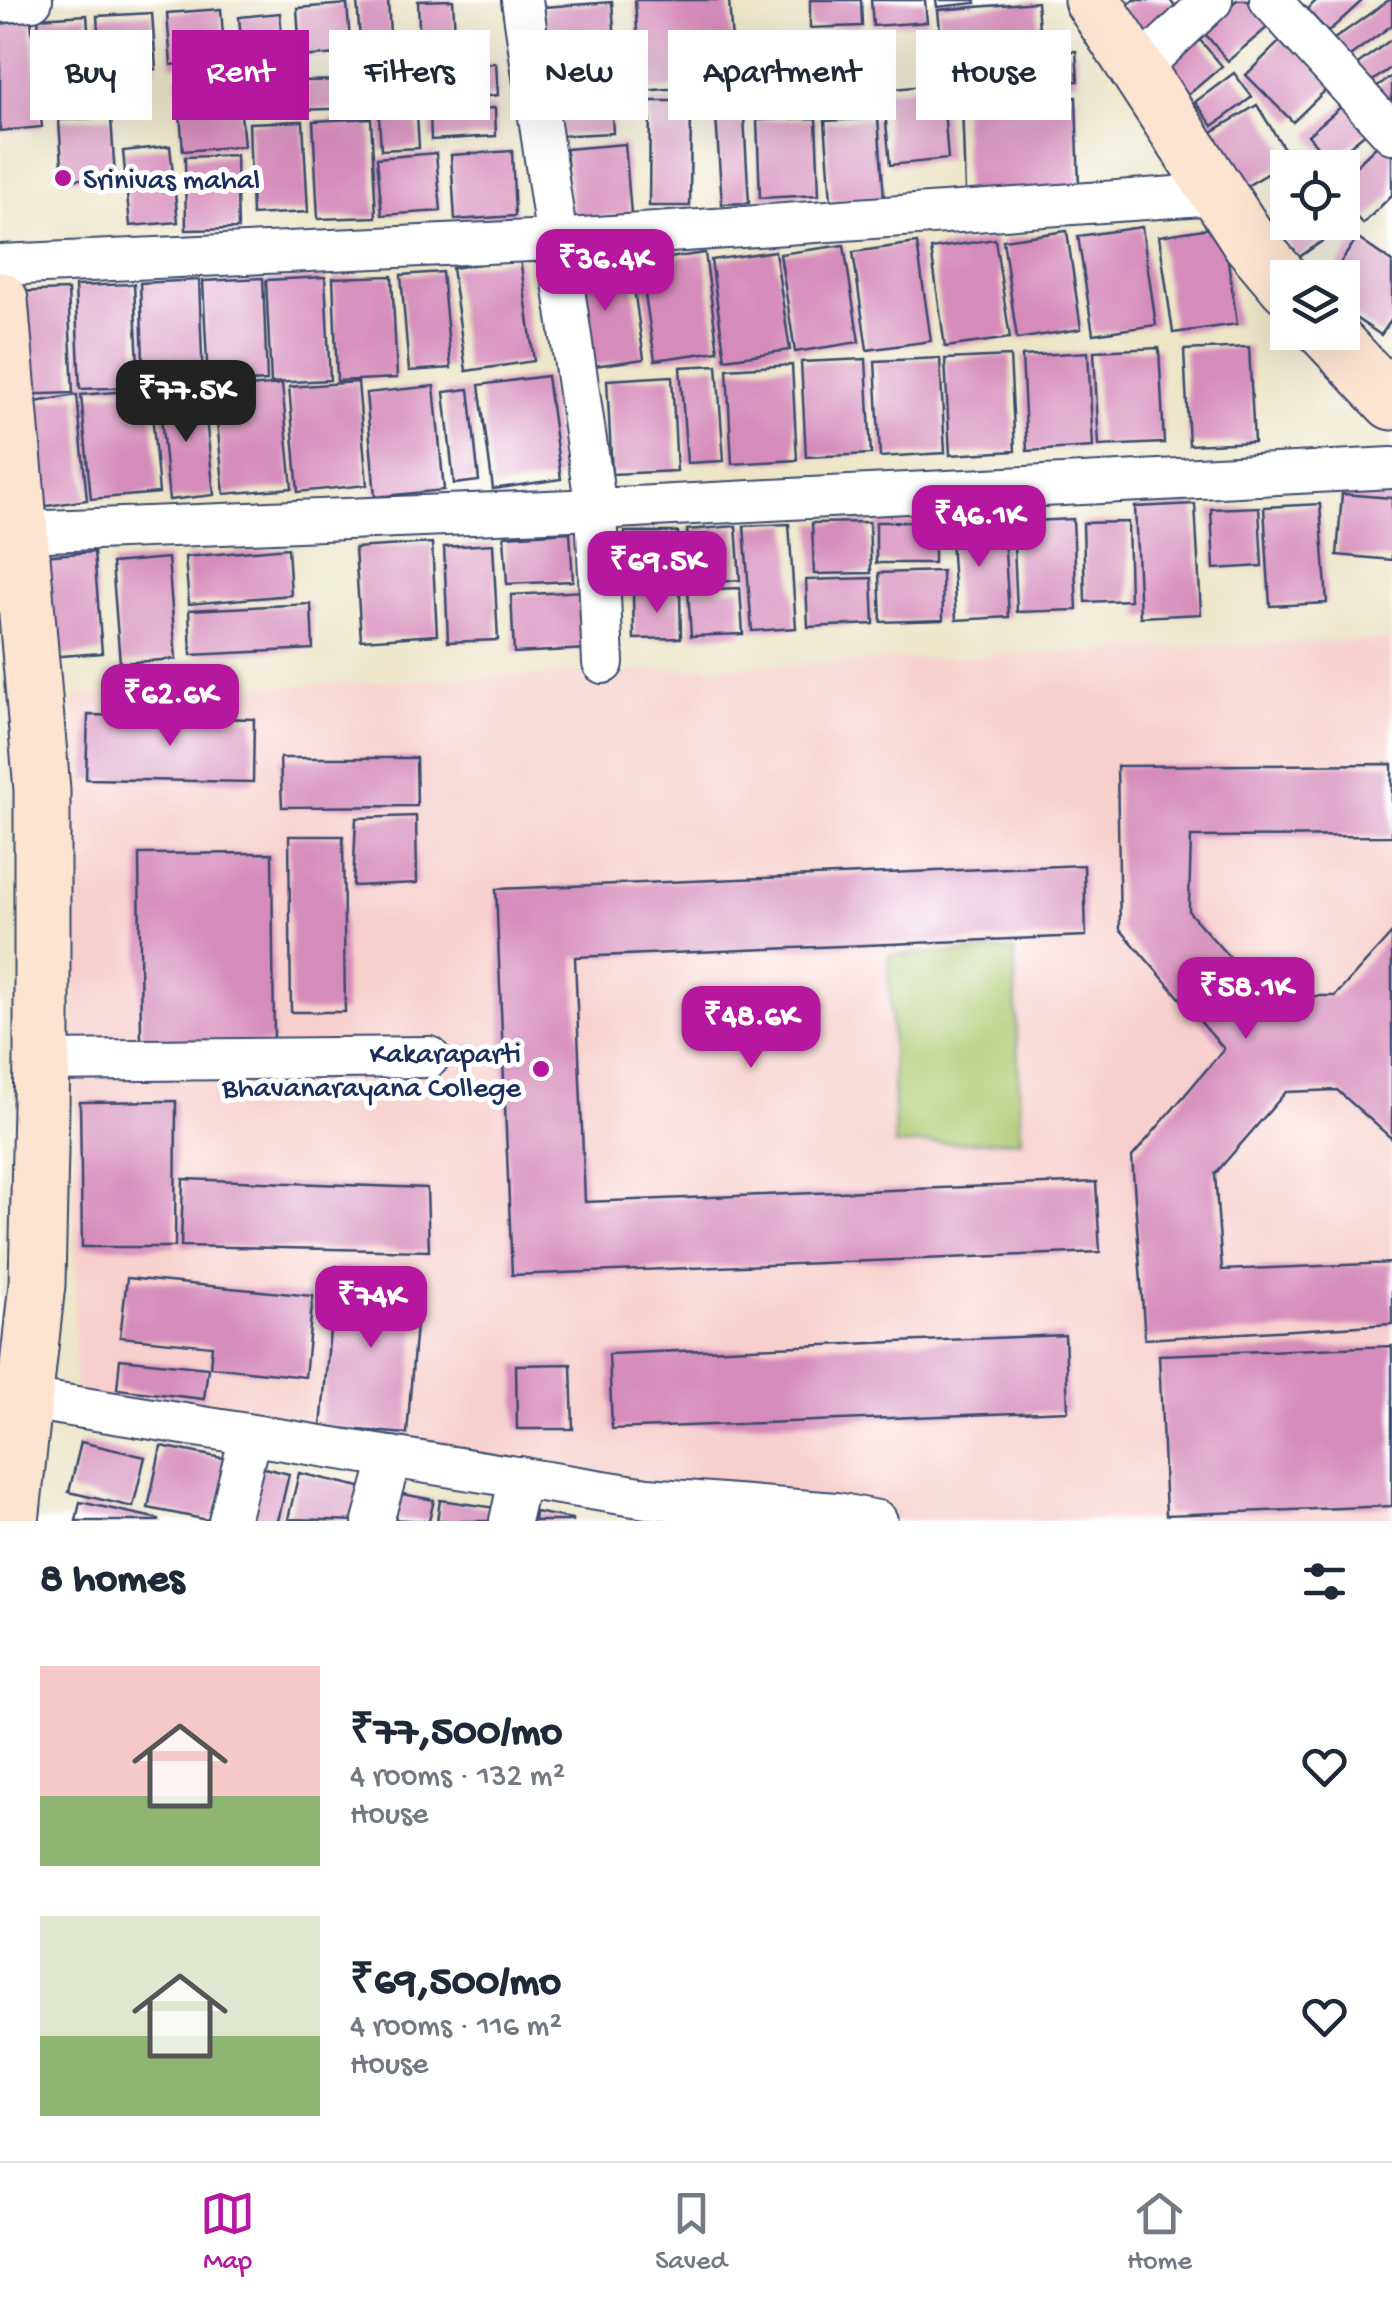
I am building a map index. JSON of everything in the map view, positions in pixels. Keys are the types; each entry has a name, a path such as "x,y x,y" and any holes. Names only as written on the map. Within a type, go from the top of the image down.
{"street":[{"path":"0,2 32,0"},
{"path":"522,0 596,509 604,662"},
{"path":"1092,0 1250,242 1270,266"},
{"path":"1138,70 1212,0"},
{"path":"1270,0 1392,133"},
{"path":"0,265 554,240 1218,194"},
{"path":"0,300 42,790 37,1284 11,1521"},
{"path":"1343,350 1392,402"},
{"path":"21,532 596,509 1392,468"},
{"path":"42,1061 428,1057"},
{"path":"27,1399 520,1477 646,1510 877,1521"},
{"path":"229,1521 250,1436"},
{"path":"372,1521 391,1457"},
{"path":"510,1521 520,1477"}],"shaded area":[{"path":"1392,639 1392,1521 900,1521 661,1490 75,1399 74,695"}],"green space":[{"path":"1014,950 1021,1140 895,1145 889,955"}],"building":[{"path":"388,0 390,30 359,30 357,2"},
{"path":"453,0 455,30 419,30 418,1"},
{"path":"635,0 729,0 731,30 668,30 668,89 648,90 648,30 637,30"},
{"path":"810,0 861,0 862,26 810,28"},
{"path":"871,0 925,0 927,22 873,26"},
{"path":"936,0 975,0 976,3 937,7"},
{"path":"1134,0 1170,0 1183,18 1143,46 1119,11"},
{"path":"1237,0 1247,0 1269,26 1228,61 1201,29"},
{"path":"1317,0 1363,0 1328,32 1307,9"},
{"path":"1389,0 1392,25 1347,58 1334,39"},
{"path":"612,2 614,30 546,30 544,7"},
{"path":"1037,2 1039,30 940,30 938,10"},
{"path":"347,4 349,30 329,30 329,55 309,56 309,30 298,30 297,8"},
{"path":"221,9 223,30 172,30 171,65 167,13"},
{"path":"152,13 156,69 152,69 152,30 98,30 97,16"},
{"path":"280,13 281,30 240,30 239,17"},
{"path":"87,15 88,30 39,30 38,18"},
{"path":"31,20 30,120 41,120 42,127 0,131 0,24"},
{"path":"1194,33 1222,66 1188,95 1160,63"},
{"path":"1286,35 1333,83 1293,122 1246,75"},
{"path":"1392,39 1392,67 1361,89 1348,71"},
{"path":"1071,51 1076,51 1078,81 1071,81"},
{"path":"490,63 496,63 498,95 490,96"},
{"path":"1234,73 1252,97 1213,126 1195,102"},
{"path":"1392,76 1392,103 1383,110 1370,91"},
{"path":"329,80 329,109 309,110 309,81"},
{"path":"916,87 916,120 945,120 948,159 890,165 886,120 896,120 896,89"},
{"path":"1071,97 1076,97 1079,188 965,192 963,120 1071,120"},
{"path":"1350,99 1373,127 1345,150 1320,150 1308,135"},
{"path":"650,101 668,101 668,120 691,120 690,206 649,206"},
{"path":"1257,105 1285,150 1270,150 1270,172 1245,187 1212,132"},
{"path":"490,108 495,108 496,136 431,140 430,120 490,120"},
{"path":"59,120 111,120 115,177 63,180"},
{"path":"181,120 242,120 244,146 183,151"},
{"path":"371,120 376,217 318,219 313,121"},
{"path":"379,120 417,120 419,148 381,150"},
{"path":"549,120 612,120 613,133 550,136"},
{"path":"716,120 744,120 749,203 722,204"},
{"path":"757,120 816,120 819,195 760,198"},
{"path":"878,120 884,198 831,201 825,121"},
{"path":"303,121 308,212 252,215 249,123"},
{"path":"1381,142 1392,153 1392,195 1363,224 1360,221 1360,162"},
{"path":"625,144 631,214 572,219 566,149"},
{"path":"170,146 178,222 130,226 123,151"},
{"path":"512,151 515,216 455,220 451,155"},
{"path":"436,153 441,211 382,215 377,158"},
{"path":"236,155 238,229 186,230 185,157"},
{"path":"1223,226 1237,324 1173,333 1159,236"},
{"path":"1142,227 1156,325 1093,334 1078,236"},
{"path":"1067,231 1081,329 1017,339 1003,240"},
{"path":"995,239 1010,338 945,347 931,249"},
{"path":"1285,240 1324,240 1298,258"},
{"path":"1356,240 1360,240 1392,262 1392,319 1381,335 1360,321 1360,260 1342,260"},
{"path":"917,243 931,341 867,350 853,252"},
{"path":"844,245 859,342 795,352 780,254"},
{"path":"775,251 790,350 725,359 711,260"},
{"path":"705,253 718,351 655,360 640,262"},
{"path":"520,258 534,361 466,371 452,268"},
{"path":"630,260 644,359 580,368 566,269"},
{"path":"442,272 451,368 409,371 401,275"},
{"path":"392,276 397,378 337,381 333,278"},
{"path":"325,277 330,380 271,383 266,280"},
{"path":"263,278 267,381 208,384 203,281"},
{"path":"199,280 203,383 144,385 140,283"},
{"path":"134,284 139,387 80,389 75,286"},
{"path":"68,290 73,393 14,395 9,292"},
{"path":"1249,347 1254,442 1189,445 1184,350"},
{"path":"1159,348 1164,443 1099,446 1094,351"},
{"path":"1088,352 1093,447 1027,451 1022,356"},
{"path":"1010,356 1015,451 950,455 945,359"},
{"path":"940,358 945,453 880,457 875,361"},
{"path":"866,359 871,454 806,457 801,362"},
{"path":"717,365 724,461 687,463 680,367"},
{"path":"792,365 797,460 732,464 727,369"},
{"path":"547,376 561,479 493,489 479,385"},
{"path":"672,376 677,471 612,474 607,380"},
{"path":"358,382 367,485 298,492 289,387"},
{"path":"282,384 292,488 224,494 214,390"},
{"path":"434,386 444,490 375,497 366,393"},
{"path":"150,389 159,493 91,499 81,395"},
{"path":"469,389 479,481 454,484 444,392"},
{"path":"203,390 214,495 169,500 159,395"},
{"path":"77,395 87,500 27,509 11,406"},
{"path":"1342,494 1392,498 1392,560 1337,555"},
{"path":"1195,504 1201,614 1140,617 1135,507"},
{"path":"1320,504 1327,603 1270,606 1264,507"},
{"path":"1259,507 1262,566 1214,569 1211,509"},
{"path":"1003,519 1009,617 956,620 950,522"},
{"path":"1073,519 1077,610 1017,612 1013,522"},
{"path":"869,522 871,573 814,574 812,523"},
{"path":"876,522 934,522 934,563 876,563"},
{"path":"1128,522 1130,600 1085,602 1083,523"},
{"path":"789,524 796,628 752,631 744,526"},
{"path":"736,526 740,580 691,584 687,530"},
{"path":"570,532 573,581 507,584 504,536"},
{"path":"625,532 678,532 679,580 626,581"},
{"path":"432,543 437,635 361,640 355,548"},
{"path":"493,544 498,640 448,642 444,547"},
{"path":"288,548 291,595 189,604 185,557"},
{"path":"94,552 102,653 48,657 40,556"},
{"path":"168,558 176,659 120,663 112,563"},
{"path":"942,571 943,620 881,622 879,573"},
{"path":"872,578 874,624 808,627 806,580"},
{"path":"740,588 743,634 691,636 688,590"},
{"path":"585,591 588,649 514,653 511,595"},
{"path":"680,593 681,638 634,639 633,594"},
{"path":"311,604 313,649 191,655 189,610"},
{"path":"88,715 254,719 253,782 86,779"},
{"path":"280,758 416,758 417,806 282,807"},
{"path":"1392,764 1392,836 1191,837 1189,912 1264,996 1335,996 1392,933 1392,1139 1337,1090 1286,1092 1215,1174 1222,1270 1392,1263 1392,1324 1145,1339 1132,1157 1224,1049 1120,929 1117,766"},
{"path":"416,816 417,883 353,886 356,818"},
{"path":"289,836 343,836 345,1012 291,1012"},
{"path":"272,853 274,1043 141,1044 139,854"},
{"name":"Kakaraparti Bhavanarayana College","path":"1084,865 1086,936 575,957 585,1202 1096,1182 1100,1252 512,1275 496,889"},
{"path":"176,1101 175,1247 82,1247 80,1102"},
{"path":"183,1179 427,1188 429,1251 181,1246"},
{"path":"336,1266 420,1274 407,1434 321,1427"},
{"path":"127,1278 313,1296 305,1377 210,1367 212,1346 120,1337"},
{"path":"1065,1335 1068,1411 612,1429 609,1354"},
{"path":"1392,1346 1392,1506 1166,1515 1159,1355"},
{"path":"120,1359 208,1368 204,1399 117,1389"},
{"path":"571,1364 573,1429 517,1429 516,1365"},
{"path":"81,1442 145,1457 133,1507 69,1492"},
{"path":"161,1446 232,1460 213,1521 148,1508"},
{"path":"252,1465 289,1474 278,1521 239,1521"},
{"path":"299,1473 369,1489 361,1521 288,1519"},
{"path":"392,1492 434,1500 429,1521 388,1519"},
{"path":"440,1500 496,1508 494,1521 437,1521"},
{"path":"80,1502 159,1519 159,1521 76,1521"},
{"path":"535,1512 572,1519 572,1521 534,1521"}],"place":[{"name":"Srinivas mahal","path":"63,178"},
{"name":"Kakaraparti Bhavanarayana College","path":"541,1069"}]}
